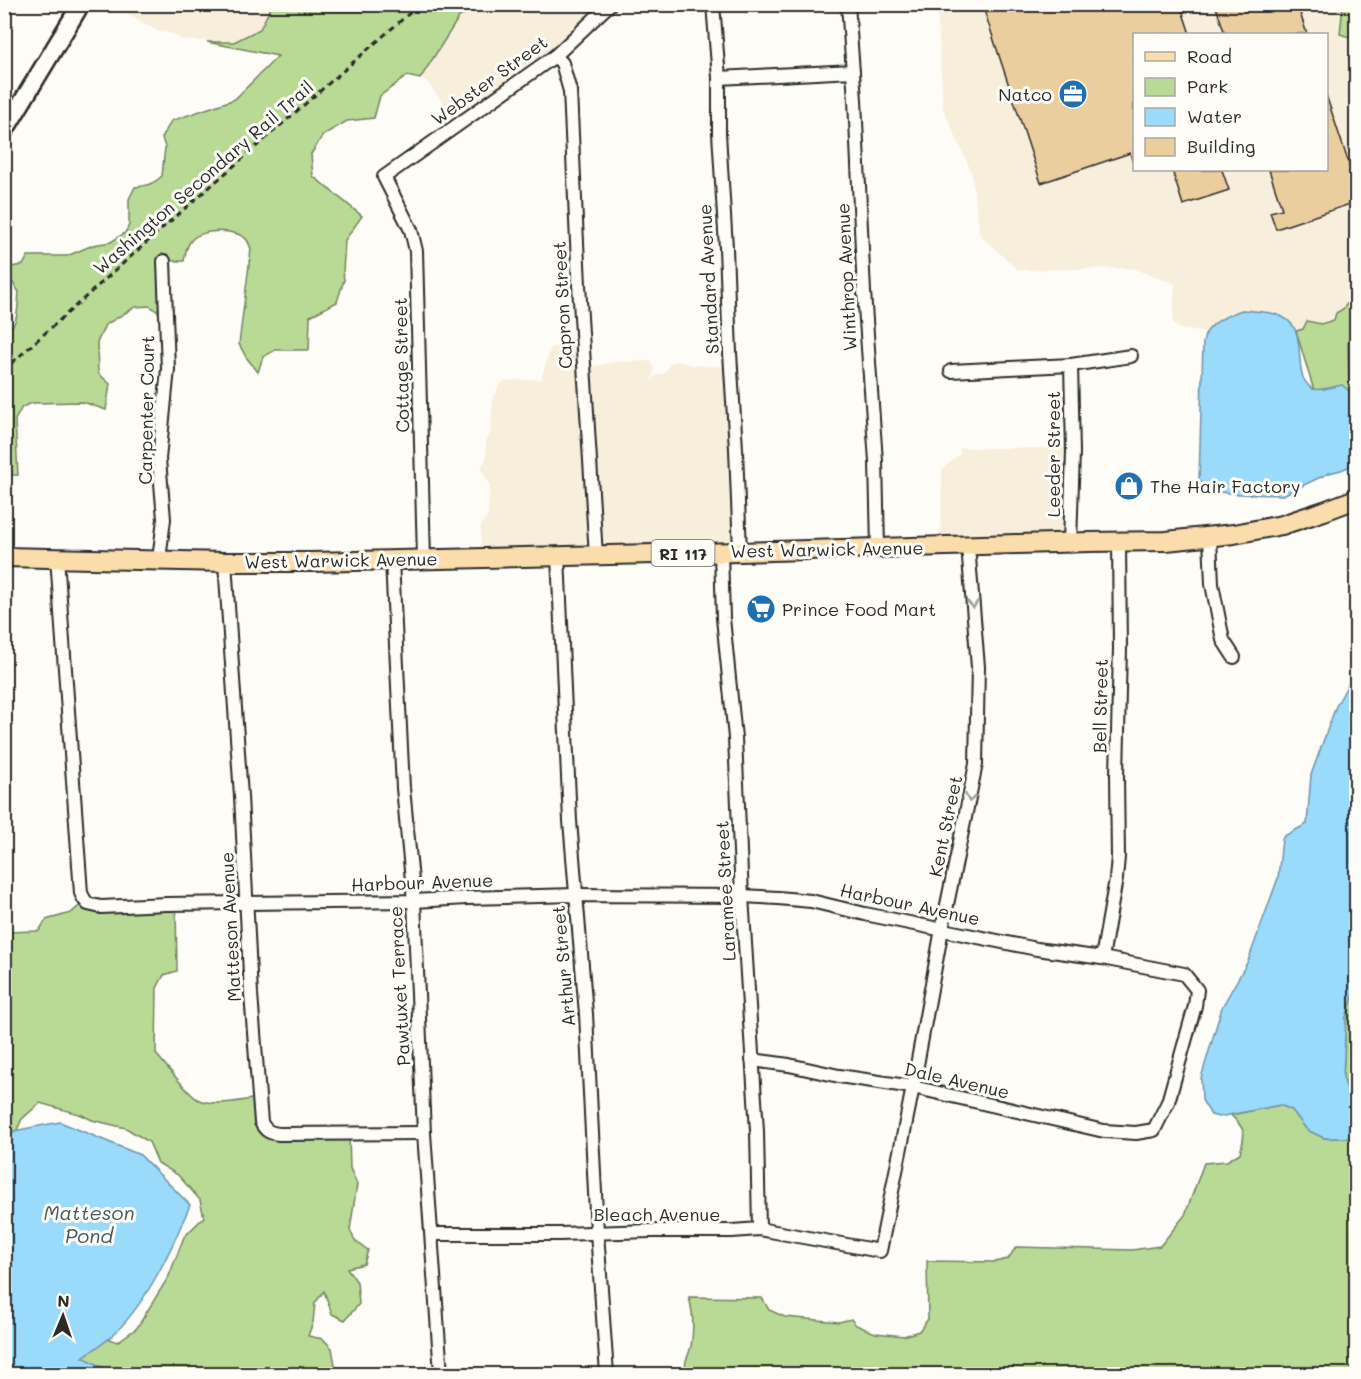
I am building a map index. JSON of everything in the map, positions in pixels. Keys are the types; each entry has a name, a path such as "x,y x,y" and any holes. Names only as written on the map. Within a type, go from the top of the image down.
{"main road":[{"path":"4,132 81,4"},
{"name":"West Warwick Avenue","path":"4,557 302,562 1166,541 1234,534 1282,525 1356,499"}],"street":[{"name":"Webster Street","path":"384,177 555,56 610,4"},
{"name":"Standard Avenue","path":"713,4 719,78 719,133 740,552"},
{"name":"Winthrop Avenue","path":"848,4 876,461 878,548"},
{"name":"Capron Street","path":"555,56 562,63 570,91 579,285 596,556"},
{"path":"719,78 853,71"},
{"name":"Cottage Street","path":"384,177 411,230 416,251 424,559"},
{"name":"Carpenter Court","path":"159,560 164,519 159,459 168,369 164,261"},
{"name":"Leeder Street","path":"951,371 1071,365 1131,356"},
{"name":"Leeder Street","path":"1070,543 1074,452 1071,365"},
{"path":"1210,537 1212,584 1223,640 1234,657"},
{"name":"Bell Street","path":"1102,958 1118,856 1119,542"},
{"name":"Kent Street","path":"880,1251 976,764 978,667 968,546"},
{"name":"Laramee Street","path":"721,552 723,618 735,738 742,896 757,1131 759,1229"},
{"name":"Arthur Street","path":"558,555 570,821 586,1014 607,1374"},
{"name":"Harbour Avenue","path":"57,557 81,893 88,904 101,907 414,901 576,895 778,898 811,901 1037,949 1102,958 1184,974 1197,990 1195,1006 1168,1102 1154,1130"},
{"name":"Pawtuxet Terrace","path":"393,559 394,625 403,777 414,901 424,1133 441,1374"},
{"name":"Matteson Avenue","path":"225,562 261,1122 264,1128 271,1133 279,1134 424,1133"},
{"name":"Dale Avenue","path":"752,1060 914,1087 1104,1131 1136,1133 1154,1130"},
{"name":"Bleach Avenue","path":"432,1234 732,1232 759,1229 880,1251"}],"path":[{"name":"Washington Secondary Rail Trail","path":"4,370 166,225 420,4"}],"shaded area":[{"path":"112,5 272,5 260,29 234,42 181,40 174,34 158,31"},
{"path":"479,5 608,5 557,55 461,125 426,81 420,79 459,17"},
{"path":"937,5 1343,5 1340,34 1353,38 1355,52 1349,59 1356,69 1356,292 1343,309 1336,313 1335,320 1321,324 1307,321 1303,329 1296,331 1291,321 1282,319 1208,332 1180,329 1173,323 1175,284 1133,268 1018,270 980,235 971,171 943,108"},
{"path":"1353,335 1356,335 1356,415 1353,390 1349,384 1348,342"},
{"path":"551,347 582,348 587,368 615,362 651,361 654,367 650,381 655,376 665,373 670,363 677,361 691,365 731,367 741,548 481,556 481,526 488,515 490,485 481,468 486,459 486,441 491,432 493,393 496,394 498,387 504,381 541,379"},
{"path":"960,448 1074,448 1071,542 941,543 942,470 960,454"}],"green space":[{"path":"272,5 479,5 459,17 420,79 407,76 380,96 374,118 347,121 323,135 311,154 313,176 362,216 345,240 344,280 337,302 310,316 309,350 275,350 263,357 258,372 239,344 251,249 249,244 242,236 235,233 218,231 201,234 194,237 189,244 184,261 164,261 158,312 150,306 135,307 105,325 97,343 98,373 110,384 106,410 83,402 32,403 22,407 15,420 18,475 5,475 4,333 15,321 19,292 5,268 23,265 28,256 67,256 93,245 111,242 125,233 129,225 129,199 135,187 150,184 162,176 165,147 162,138 171,121 235,99 278,56 207,42 234,42 260,29"},
{"path":"1343,5 1356,5 1356,69 1349,59 1355,51 1353,38 1340,34"},
{"path":"1356,292 1356,335 1353,335 1348,342 1349,384 1353,390 1354,405 1315,394 1296,331 1303,329 1307,321 1321,324 1334,320 1336,313 1343,309"},
{"path":"85,901 176,906 177,971 164,975 157,988 156,1054 193,1096 210,1103 257,1098 268,1129 349,1134 350,1168 357,1184 350,1230 355,1241 368,1250 364,1264 347,1268 357,1282 359,1304 345,1320 332,1314 324,1291 315,1303 313,1322 308,1336 323,1339 332,1348 336,1371 333,1374 87,1374 76,1350 99,1335 117,1342 137,1328 169,1276 184,1237 204,1217 200,1200 178,1175 158,1163 149,1142 126,1128 92,1120 40,1103 22,1119 5,1153 4,1038 9,1035 11,1015 5,1006 5,932 39,931 46,920 71,913"},
{"path":"1356,954 1356,1123 1343,1076 1346,1017 1352,1000"},
{"path":"1280,1105 1292,1110 1307,1130 1324,1138 1356,1138 1356,1374 687,1374 686,1362 693,1327 689,1297 762,1298 769,1310 785,1317 839,1322 851,1319 856,1325 875,1333 904,1336 919,1331 928,1319 927,1261 995,1262 1008,1259 1016,1247 1132,1250 1160,1246 1185,1215 1204,1163 1227,1161 1240,1153 1243,1132 1231,1115"}],"water":[{"path":"1242,310 1275,314 1285,318 1291,324 1298,338 1303,376 1312,389 1342,385 1349,391 1356,410 1356,458 1351,466 1329,473 1283,495 1218,492 1207,488 1199,480 1204,337 1217,322"},
{"path":"1356,670 1356,954 1352,1000 1346,1017 1343,1076 1356,1123 1356,1138 1324,1138 1307,1130 1292,1110 1280,1105 1219,1117 1211,1115 1202,1100 1201,1078 1222,1007 1248,961 1278,878 1282,839 1307,824 1311,775 1336,706"},
{"name":"Matteson Pond","path":"60,1122 140,1155 190,1205 167,1255 139,1304 112,1336 83,1357 115,1374 5,1374 5,1142 14,1131"}],"building":[{"name":"Natco","path":"982,4 1180,4 1190,33 1133,33 1133,163 1130,153 1041,183"},
{"path":"1215,4 1297,4 1307,33 1225,33"},
{"path":"1328,101 1356,185 1356,202 1276,229 1270,212 1282,209 1269,171 1328,171"},
{"path":"1172,171 1222,171 1229,190 1183,205"}],"place":[{"name":"Natco","path":"1073,94"},
{"name":"The Hair Factory","path":"1129,486"},
{"name":"Prince Food Mart","path":"761,609"}]}
